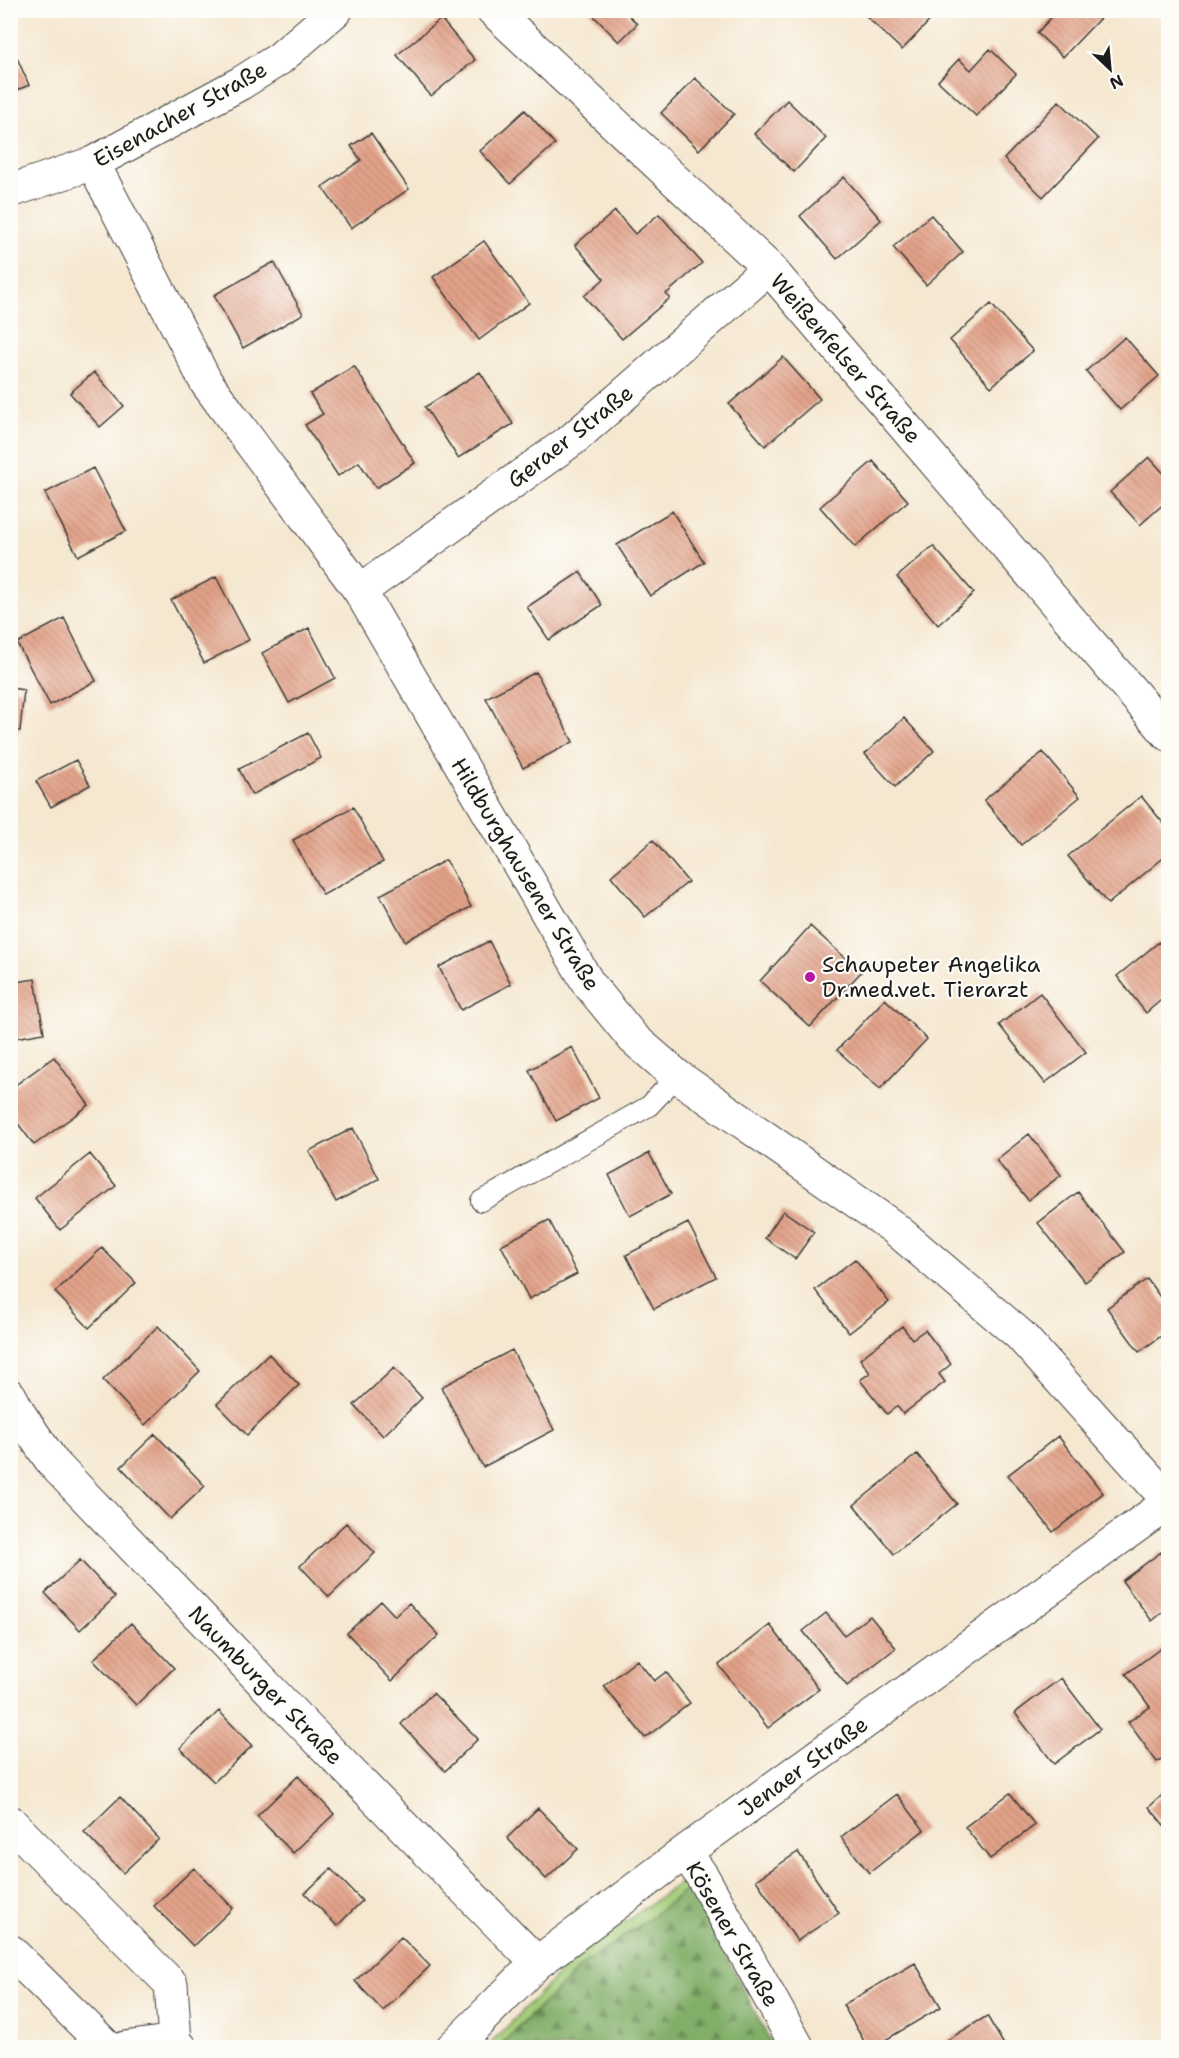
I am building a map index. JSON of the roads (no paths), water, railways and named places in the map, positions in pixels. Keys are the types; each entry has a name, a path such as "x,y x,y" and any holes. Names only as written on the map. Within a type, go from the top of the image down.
{"street":[{"name":"Eisenacher Straße","path":"10,191 93,163 241,83 279,59 336,10"},
{"name":"Weißenfelser Straße","path":"493,10 769,268 1168,734"},
{"name":"Hildburghausener Straße","path":"93,163 206,382 360,591 588,983 633,1038 677,1076 893,1227 1011,1327 1168,1501"},
{"name":"Geraer Straße","path":"360,591 573,439 769,268"},
{"name":"Naumburger Straße","path":"10,1395 20,1415 53,1463 306,1727 537,1963"},
{"name":"Jenaer Straße","path":"452,2048 537,1963 685,1852 1168,1501"},
{"path":"10,1822 171,1984 178,2044 125,2048"},
{"name":"Kösener Straße","path":"685,1852 702,1876 798,2048"},
{"path":"10,1951 108,2048"}],"lane":[{"path":"481,1201 649,1106 677,1076"}],"place":[{"name":"Schaupeter Angelika Dr.med.vet. Tierarzt","path":"810,977"}]}
